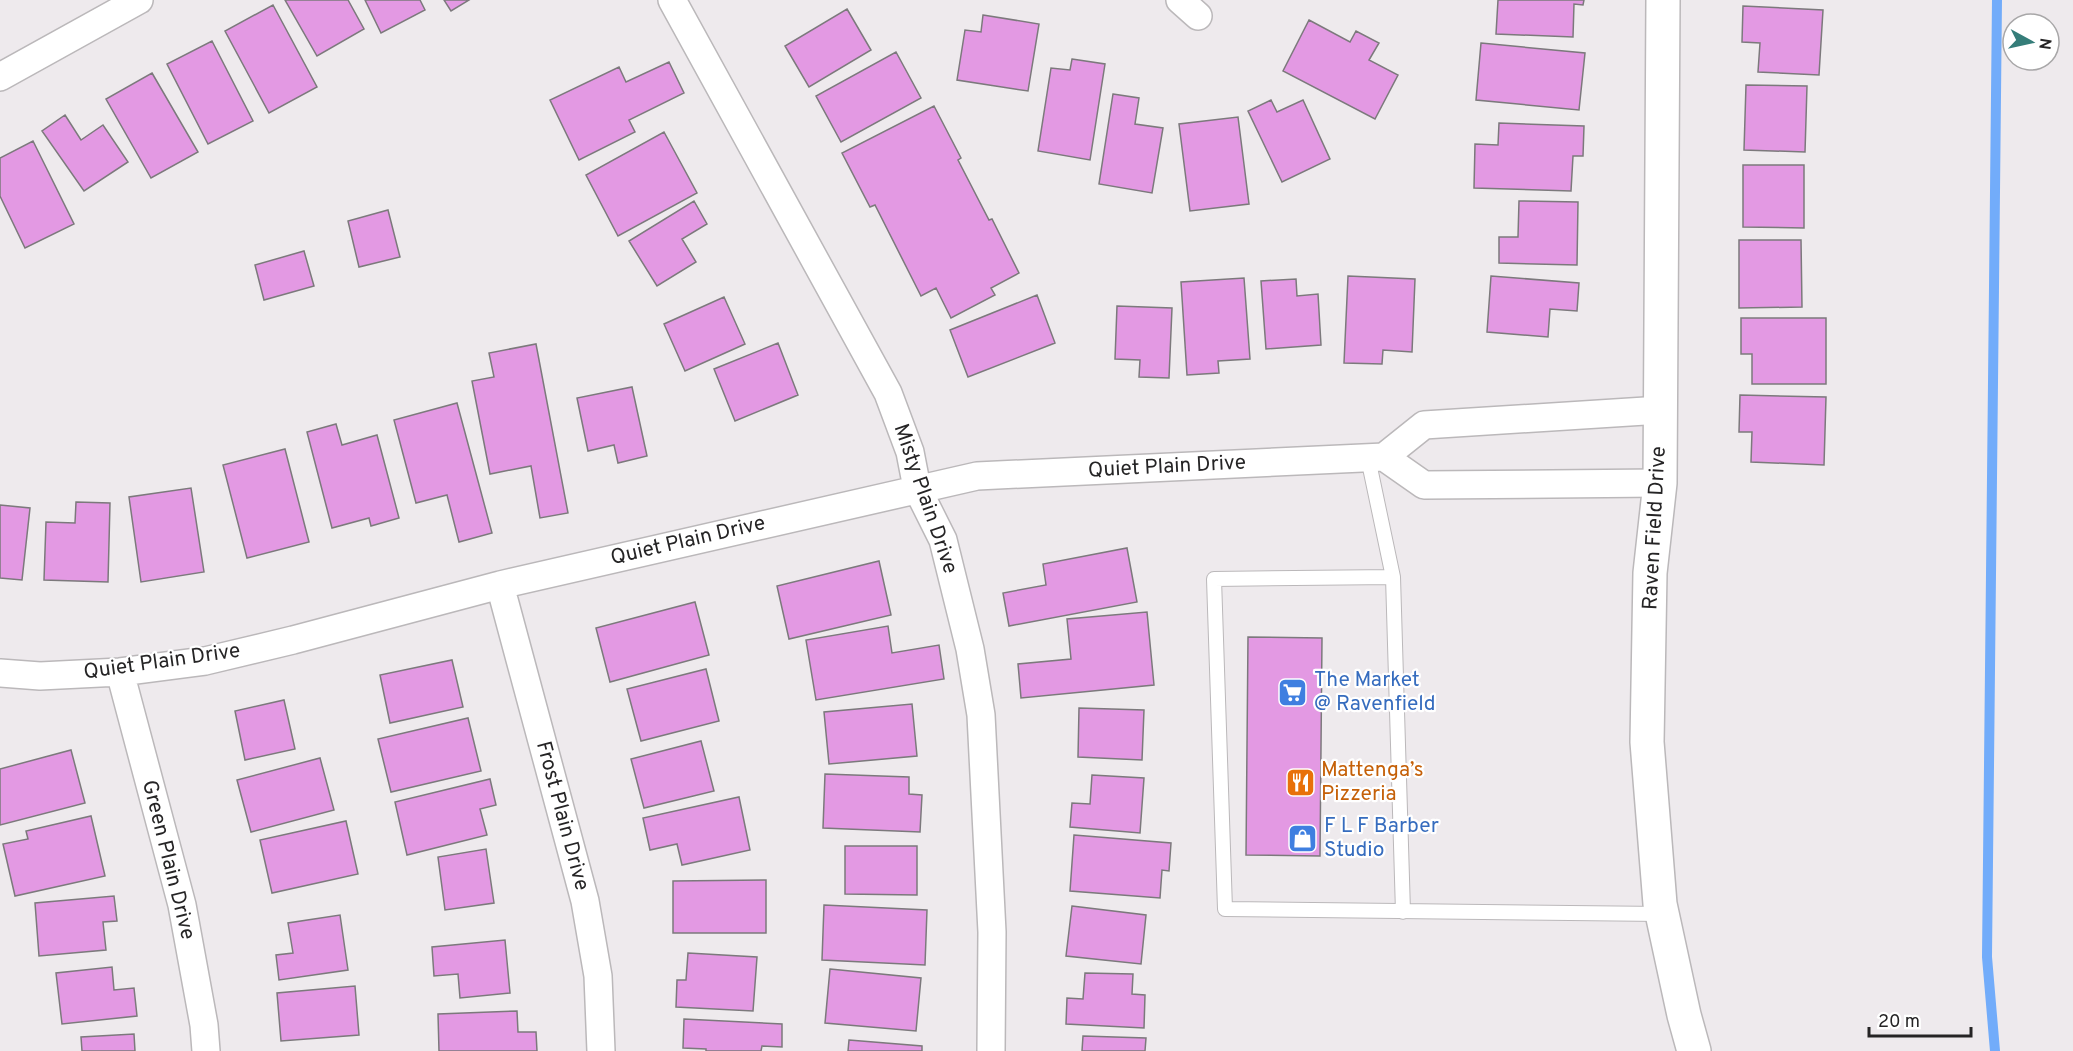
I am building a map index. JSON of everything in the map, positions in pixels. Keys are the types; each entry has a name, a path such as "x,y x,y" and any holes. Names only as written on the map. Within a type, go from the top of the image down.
{"street":[{"path":"0,77 139,0"},
{"name":"Misty Plain Drive","path":"672,0 888,393 910,452 917,488 943,540 970,649 981,715 992,932 991,1051"},
{"name":"Raven Field Drive","path":"1663,0 1660,483 1650,573 1647,742 1662,914 1694,1051"},
{"path":"1660,483 1425,485 1376,457 1424,425 1661,410"},
{"name":"Quiet Plain Drive","path":"0,673 40,676 120,672 205,661 500,585 977,476 1376,457"},
{"name":"Frost Plain Drive","path":"500,585 585,901 598,976 601,1051"},
{"name":"Green Plain Drive","path":"120,672 182,905 204,1025 206,1051"}],"lane":[{"path":"1376,457 1393,577 1403,912"},
{"path":"1393,577 1214,579 1226,909 1662,914"}],"building":[{"path":"285,0 348,0 364,29 317,56"},
{"path":"365,0 420,0 425,10 381,33"},
{"path":"444,0 469,0 451,11"},
{"path":"1498,0 1584,0 1583,5 1574,4 1573,37 1496,34"},
{"path":"273,5 317,87 269,113 225,31"},
{"path":"1743,6 1823,10 1819,75 1758,72 1760,43 1742,42"},
{"path":"847,9 871,50 809,87 785,46"},
{"path":"983,15 1039,24 1028,91 957,80 965,30 981,32"},
{"path":"1309,20 1350,42 1356,31 1379,43 1369,60 1398,75 1375,119 1283,71"},
{"path":"212,41 253,121 208,144 167,64"},
{"path":"1481,43 1585,53 1579,110 1476,100"},
{"path":"896,52 921,98 841,142 816,96"},
{"path":"1072,59 1105,64 1090,160 1038,151 1051,68 1070,70"},
{"path":"669,62 684,93 629,120 635,132 579,160 550,100 619,67 626,82"},
{"path":"152,73 198,152 151,178 106,99"},
{"path":"1746,85 1807,86 1805,152 1744,150"},
{"path":"1113,94 1139,98 1135,124 1163,128 1152,193 1099,184"},
{"path":"1271,100 1277,112 1303,100 1330,159 1282,182 1248,111"},
{"path":"934,106 961,158 958,160 989,220 992,219 1019,273 991,288 995,295 951,318 936,288 921,296 875,205 870,207 842,153"},
{"path":"65,115 81,140 103,125 128,162 84,191 42,131"},
{"path":"1238,117 1249,204 1190,211 1179,124"},
{"path":"1499,123 1584,126 1583,156 1573,156 1571,191 1474,188 1475,144 1498,145"},
{"path":"664,132 697,193 618,236 586,175"},
{"path":"33,141 74,224 25,248 0,196 0,158"},
{"path":"1743,165 1804,165 1804,228 1743,227"},
{"path":"694,201 707,224 682,239 696,262 657,286 629,241"},
{"path":"1519,201 1578,202 1577,265 1499,263 1499,237 1518,237"},
{"path":"388,210 400,257 359,267 348,221"},
{"path":"1739,240 1801,240 1802,307 1739,308"},
{"path":"304,251 314,286 264,300 255,265"},
{"path":"1348,276 1415,279 1412,352 1383,350 1382,364 1344,363"},
{"path":"1491,276 1579,283 1577,311 1550,309 1548,337 1487,332"},
{"path":"1244,278 1250,359 1218,361 1219,373 1187,375 1181,282"},
{"path":"1296,279 1297,296 1318,294 1321,345 1266,349 1261,281"},
{"path":"1037,295 1055,343 968,377 950,330"},
{"path":"724,297 745,344 685,371 664,324"},
{"path":"1117,306 1172,308 1169,378 1139,377 1140,360 1115,359"},
{"path":"1741,318 1826,318 1826,384 1752,384 1752,354 1741,354"},
{"path":"778,343 798,395 735,421 714,369"},
{"path":"536,344 568,513 540,518 531,466 490,474 472,381 494,377 489,353"},
{"path":"632,387 647,456 618,463 614,445 588,451 577,398"},
{"path":"1740,395 1826,397 1824,465 1751,462 1752,432 1739,432"},
{"path":"457,403 492,533 459,542 447,495 416,503 394,420"},
{"path":"336,424 342,445 377,435 399,518 371,526 369,518 332,528 307,432"},
{"path":"285,449 309,542 247,558 223,465"},
{"path":"191,488 204,572 141,582 129,497"},
{"path":"76,502 110,503 108,582 44,580 46,522 75,523"},
{"path":"0,505 30,508 22,580 0,578"},
{"path":"1127,548 1137,602 1009,626 1003,593 1046,585 1043,564"},
{"path":"879,561 891,615 789,639 777,586"},
{"path":"695,602 709,655 610,682 596,628"},
{"path":"1147,612 1154,685 1021,698 1018,664 1071,659 1067,619"},
{"path":"888,626 892,653 939,645 944,679 816,700 806,640"},
{"path":"1248,637 1322,638 1320,856 1246,855"},
{"path":"452,660 463,707 390,723 380,675"},
{"path":"706,669 719,721 641,741 627,689"},
{"path":"284,700 295,749 245,760 235,711"},
{"path":"912,704 917,756 829,764 824,712"},
{"path":"1079,708 1144,710 1142,760 1078,757"},
{"path":"468,718 481,771 391,792 378,739"},
{"path":"701,741 714,791 644,808 631,759"},
{"path":"71,750 85,803 0,825 0,769"},
{"path":"320,758 334,810 251,832 237,780"},
{"path":"825,774 909,777 909,794 922,795 920,832 823,828"},
{"path":"1092,775 1144,778 1140,833 1070,827 1072,803 1090,804"},
{"path":"490,779 496,805 480,809 487,835 407,855 395,802"},
{"path":"739,797 750,850 682,865 677,844 650,850 643,818"},
{"path":"91,816 105,876 15,896 3,844 28,839 26,831"},
{"path":"346,821 358,874 272,893 260,840"},
{"path":"1074,835 1171,843 1169,871 1162,870 1160,898 1070,891"},
{"path":"845,846 917,846 917,895 845,894"},
{"path":"486,849 494,903 445,910 438,857"},
{"path":"766,880 766,933 673,933 673,881"},
{"path":"114,896 117,921 103,922 106,950 39,956 35,903"},
{"path":"824,905 927,910 925,965 822,960"},
{"path":"1072,906 1146,915 1141,964 1066,956"},
{"path":"340,915 348,970 279,980 276,955 293,953 288,923"},
{"path":"505,940 510,993 460,998 458,974 434,976 432,947"},
{"path":"688,953 757,957 753,1011 676,1007 677,980 686,980"},
{"path":"112,967 114,990 134,988 137,1016 62,1024 56,973"},
{"path":"830,969 921,978 916,1031 825,1023"},
{"path":"1085,973 1133,974 1132,994 1145,995 1144,1028 1066,1024 1067,998 1083,999"},
{"path":"355,986 359,1035 281,1041 277,993"},
{"path":"517,1011 518,1032 536,1032 537,1051 439,1051 438,1014"},
{"path":"684,1019 782,1024 782,1047 762,1046 761,1051 706,1051 706,1049 683,1048"},
{"path":"134,1034 135,1051 82,1051 81,1037"},
{"path":"1083,1036 1146,1038 1145,1051 1082,1051"},
{"path":"849,1040 922,1046 922,1051 848,1051"}],"waterway":[{"path":"1995,1051 1987,957 1997,0"}],"place":[{"name":"The Market @ Ravenfield","path":"1293,692"},
{"name":"Mattenga’s Pizzeria","path":"1300,782"},
{"name":"F L F Barber Studio","path":"1303,838"}]}
